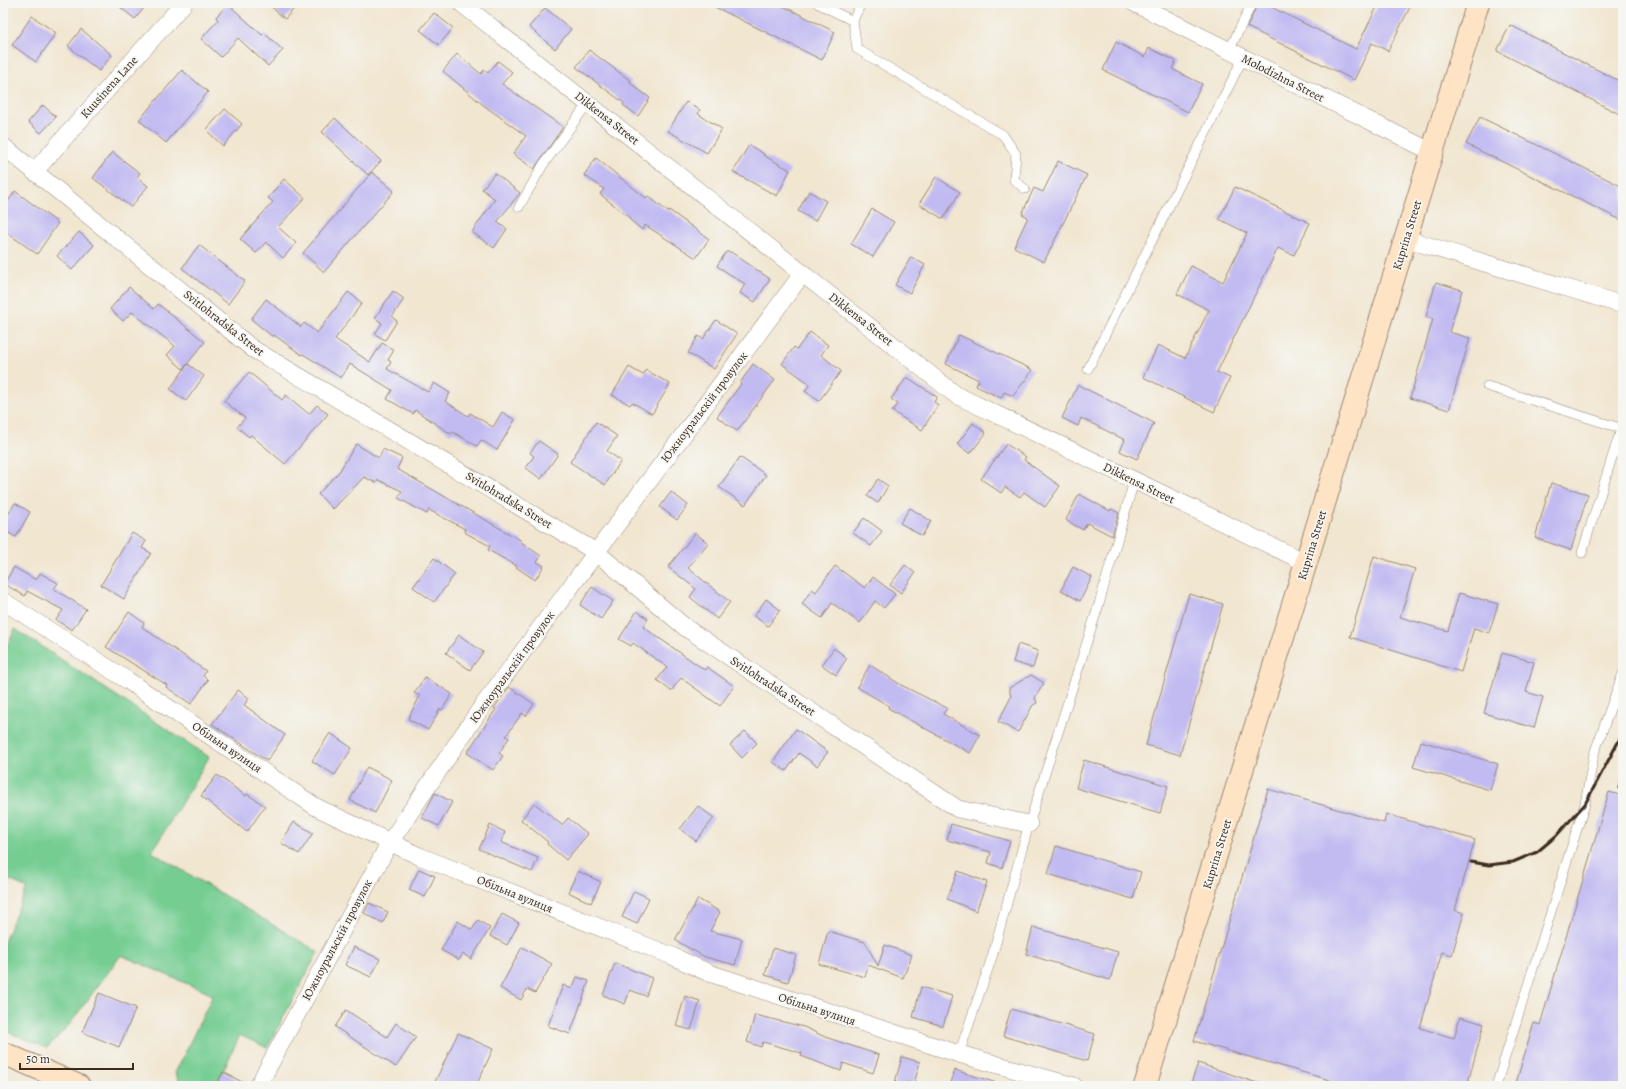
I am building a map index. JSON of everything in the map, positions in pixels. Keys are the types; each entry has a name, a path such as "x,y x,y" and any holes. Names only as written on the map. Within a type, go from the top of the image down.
{"main road":[{"name":"Kuprina Street","path":"1145,1086 1478,3"},
{"path":"3,1053 79,1086"}],"street":[{"name":"Kuusinena Lane","path":"34,172 184,3"},
{"name":"Dikkensa Street","path":"461,3 956,395 1307,563"},
{"name":"Molodizhna Street","path":"1134,3 1432,152"},
{"name":"Svitlohradska Street","path":"3,146 254,349 596,552 686,628 958,809 1029,824"},
{"path":"1406,239 1623,305"},
{"name":"Южноуральскій провулок","path":"258,1086 390,842 481,708 803,273"},
{"name":"Обільна вулиця","path":"3,601 127,680 316,807 419,856 672,956 709,973 959,1054 1063,1084"}],"lane":[{"path":"816,3 853,21"},
{"path":"861,3 853,21 857,49 1003,135 1016,154 1014,180 1025,189"},
{"path":"1088,369 1236,54 1252,3"},
{"path":"519,207 542,165 588,103"},
{"path":"1487,386 1622,429 1582,553"},
{"path":"959,1054 992,957 1029,824 1099,604 1134,481"},
{"path":"1496,1086 1585,804 1594,754 1623,673"}],"green space":[{"path":"15,629 209,757 152,852 318,952 267,1048 240,1035 216,1086 181,1086 175,1073 213,995 121,955 69,1025 47,1048 3,1030 3,944 27,888 3,877 3,654"}],"building":[{"path":"115,3 148,3 135,19"},
{"path":"267,3 299,3 285,19"},
{"path":"707,3 777,3 835,32 822,60"},
{"path":"1258,3 1263,3 1356,49 1379,3 1412,3 1388,51 1372,43 1354,80 1247,27"},
{"path":"228,4 262,35 264,33 283,50 268,66 238,38 221,57 201,39 218,20 216,17"},
{"path":"545,8 571,29 555,49 529,27"},
{"path":"434,13 453,28 439,45 420,30"},
{"path":"32,16 56,33 36,62 12,45"},
{"path":"1510,25 1623,83 1623,116 1497,51"},
{"path":"81,29 112,55 99,71 68,46"},
{"path":"1116,42 1145,57 1149,48 1176,61 1172,69 1202,84 1188,112 1103,70"},
{"path":"589,50 631,81 630,83 650,98 638,116 623,105 624,103 576,67"},
{"path":"457,54 481,74 484,70 488,73 498,61 512,72 502,84 563,127 534,169 513,154 526,136 482,104 443,71"},
{"path":"182,70 208,92 166,143 139,120"},
{"path":"686,102 700,110 698,114 722,129 707,153 668,131"},
{"path":"43,105 56,117 41,133 28,122"},
{"path":"225,109 242,124 223,146 206,130"},
{"path":"1480,117 1623,187 1623,221 1466,144"},
{"path":"335,118 381,161 368,175 322,132"},
{"path":"749,145 764,154 763,155 790,170 777,196 733,172"},
{"path":"112,152 140,173 137,177 148,186 131,207 93,178"},
{"path":"596,158 646,198 648,196 668,212 669,210 709,239 696,258 645,225 642,230 629,219 630,218 600,194 604,189 584,175"},
{"path":"1058,161 1087,175 1044,262 1014,247 1028,217 1022,214 1034,188 1043,192"},
{"path":"372,172 394,191 324,272 303,253"},
{"path":"495,173 520,193 497,222 507,229 494,248 472,232 495,199 482,189"},
{"path":"936,177 960,192 943,219 919,204"},
{"path":"284,179 305,198 278,227 296,243 283,258 266,242 256,253 240,239 273,202 268,198"},
{"path":"1235,187 1310,223 1294,255 1278,248 1217,372 1230,378 1214,412 1143,377 1158,345 1185,358 1209,310 1177,294 1191,266 1223,282 1247,233 1219,219"},
{"path":"15,191 58,223 37,254 3,230 3,209"},
{"path":"809,191 826,201 815,221 798,211"},
{"path":"872,209 894,222 873,257 851,244"},
{"path":"79,232 94,245 72,270 57,256"},
{"path":"199,245 245,281 228,304 182,268"},
{"path":"726,252 731,252 770,279 755,302 740,293 745,284 717,266"},
{"path":"911,257 925,265 910,293 895,285"},
{"path":"1436,282 1462,290 1449,332 1470,338 1449,410 1410,398 1433,319 1426,317"},
{"path":"129,287 154,309 158,304 205,342 183,369 167,355 175,346 132,312 123,321 110,309"},
{"path":"393,291 404,299 392,317 397,321 385,340 375,334 382,323 375,318"},
{"path":"348,292 362,303 335,339 370,362 382,343 394,350 388,360 391,362 387,369 428,392 434,383 450,393 445,401 468,416 470,413 493,427 502,412 515,420 497,450 481,440 477,446 453,432 451,434 415,410 413,414 387,399 392,390 350,364 341,378 303,354 302,355 274,335 273,337 251,319 266,299 301,327 304,323 317,333"},
{"path":"716,320 737,334 714,369 688,353 698,336 703,339"},
{"path":"810,332 828,345 821,355 841,371 819,401 805,391 810,384 782,364 794,347 797,349"},
{"path":"959,335 1033,370 1013,396 1004,392 1001,398 976,386 979,380 946,364"},
{"path":"188,364 204,376 186,401 170,389"},
{"path":"753,364 775,380 737,431 717,417 741,384 740,383"},
{"path":"629,367 643,375 646,370 670,384 652,414 632,402 630,405 612,395"},
{"path":"249,372 282,400 286,395 309,414 317,405 328,414 285,464 251,435 249,437 237,427 245,418 224,401"},
{"path":"907,377 937,397 934,402 938,405 922,430 892,411 898,404 891,399"},
{"path":"1078,385 1154,423 1137,459 1120,451 1125,440 1081,418 1078,426 1062,418"},
{"path":"596,422 617,436 607,451 621,461 605,485 570,462"},
{"path":"973,423 986,433 970,454 957,444"},
{"path":"539,441 558,454 541,479 526,468 534,456 530,453"},
{"path":"356,444 379,458 383,449 402,458 397,469 522,541 521,542 541,556 537,562 544,566 535,580 516,567 517,566 488,550 490,546 464,532 465,529 429,510 427,514 398,498 402,491 378,480 376,483 364,477 333,509 318,494 339,472"},
{"path":"1006,444 1026,457 1024,460 1060,486 1045,507 1024,492 1020,497 1005,487 1001,493 981,479"},
{"path":"740,457 766,475 745,505 719,487"},
{"path":"878,479 888,486 878,503 867,496"},
{"path":"1551,483 1588,494 1571,550 1535,538"},
{"path":"671,492 688,505 677,520 660,507"},
{"path":"1079,494 1110,511 1111,509 1119,513 1112,536 1087,523 1083,530 1066,520"},
{"path":"15,503 30,512 16,537 3,530 3,523"},
{"path":"910,508 931,521 922,536 900,523"},
{"path":"864,518 882,531 871,546 853,533"},
{"path":"132,533 146,541 142,548 151,553 124,599 101,585"},
{"path":"695,533 708,543 688,568 730,602 717,619 690,597 696,589 668,567"},
{"path":"1374,556 1415,569 1400,617 1448,631 1459,593 1498,604 1489,633 1474,628 1461,672 1350,637"},
{"path":"434,558 455,574 434,602 413,587"},
{"path":"905,565 915,573 901,593 890,585"},
{"path":"835,566 865,588 873,577 895,594 884,608 875,601 860,623 832,603 822,618 802,604 812,589 816,592"},
{"path":"14,567 36,580 40,573 58,583 54,589 86,609 72,630 56,620 63,610 27,591 25,596 4,584"},
{"path":"1073,567 1092,577 1080,601 1061,590"},
{"path":"592,587 613,601 601,619 580,605"},
{"path":"1189,594 1223,604 1180,755 1146,745"},
{"path":"766,599 780,610 768,626 754,616"},
{"path":"637,611 648,619 643,627 705,670 707,667 734,686 720,706 681,678 671,691 657,680 667,667 633,643 631,646 619,639"},
{"path":"129,612 144,623 142,627 206,671 203,676 208,680 191,704 166,687 167,685 106,647"},
{"path":"459,635 483,652 470,670 446,653"},
{"path":"1018,644 1038,651 1033,668 1013,662"},
{"path":"834,648 847,658 836,675 822,665"},
{"path":"1502,653 1534,662 1526,692 1543,697 1534,728 1484,713"},
{"path":"870,665 901,685 947,708 943,714 980,735 970,753 888,708 889,706 857,687"},
{"path":"1031,675 1044,683 1035,698 1037,703 1033,705 1018,732 998,722 1011,697 1009,688"},
{"path":"425,677 452,694 442,710 440,709 428,730 408,719 420,696 414,693"},
{"path":"509,687 534,704 526,716 522,713 506,736 509,738 499,753 503,756 493,770 467,753 496,709 494,708"},
{"path":"238,690 249,698 244,705 285,735 267,761 212,724"},
{"path":"796,729 828,752 817,766 799,753 786,771 773,762"},
{"path":"745,731 757,743 742,758 730,745"},
{"path":"330,733 352,748 335,775 312,761"},
{"path":"1421,741 1498,764 1490,790 1413,767"},
{"path":"1084,760 1168,786 1160,813 1076,788"},
{"path":"367,767 392,780 375,813 350,800"},
{"path":"217,775 246,796 247,794 265,806 247,832 201,796"},
{"path":"1268,789 1384,823 1386,814 1475,840 1455,910 1464,913 1452,955 1442,952 1420,1028 1454,1038 1460,1017 1484,1024 1467,1086 1331,1086 1333,1081 1194,1041"},
{"path":"1609,792 1623,796 1623,1086 1515,1086 1534,1023 1540,1025"},
{"path":"435,793 452,802 439,826 422,818"},
{"path":"534,803 562,825 568,818 588,834 566,860 547,844 548,842 521,820"},
{"path":"698,806 714,818 696,841 680,829"},
{"path":"294,822 313,833 299,854 281,843"},
{"path":"951,824 1010,841 1002,868 988,863 991,852 947,840"},
{"path":"490,825 505,832 501,842 538,858 532,872 479,849"},
{"path":"1056,846 1141,872 1133,899 1048,874"},
{"path":"419,869 435,876 425,897 409,890"},
{"path":"578,871 601,882 591,903 568,892"},
{"path":"958,871 987,882 976,911 947,899"},
{"path":"634,891 649,898 637,924 622,917"},
{"path":"698,899 720,912 710,931 742,939 735,965 705,957 675,940"},
{"path":"369,903 388,912 383,923 364,913"},
{"path":"502,914 519,923 507,945 490,936"},
{"path":"478,920 490,928 471,959 463,954 459,960 441,950 458,921 472,930"},
{"path":"1033,927 1118,952 1110,980 1026,954"},
{"path":"828,931 865,942 878,966 885,945 912,955 903,978 868,965 865,977 819,964"},
{"path":"354,947 380,959 371,977 345,965"},
{"path":"522,947 552,964 535,993 527,989 521,1000 500,988"},
{"path":"773,948 796,955 788,982 765,975"},
{"path":"615,963 652,978 646,996 630,990 625,1004 603,995"},
{"path":"577,977 589,981 570,1034 548,1026 563,985 572,989"},
{"path":"921,987 952,996 943,1026 913,1017"},
{"path":"99,993 136,1008 119,1047 82,1032"},
{"path":"685,996 700,1001 691,1030 676,1026"},
{"path":"1011,1009 1095,1034 1087,1061 1003,1036"},
{"path":"346,1010 387,1037 396,1023 416,1037 396,1067 335,1027"},
{"path":"755,1015 804,1027 825,1037 879,1055 873,1073 843,1063 841,1071 801,1056 802,1053 763,1042 761,1047 747,1042"},
{"path":"458,1033 493,1049 476,1086 433,1086"},
{"path":"902,1057 920,1062 914,1084 907,1082 906,1086 894,1086"},
{"path":"1198,1063 1260,1084 1260,1086 1190,1086"},
{"path":"955,1070 997,1083 997,1086 950,1086"},
{"path":"223,1072 248,1085 248,1086 216,1086"}],"railway":[{"path":"1471,862 1489,865 1513,862 1537,852 1556,836 1585,804 1623,733"},
{"path":"1619,788 1623,775"}]}
